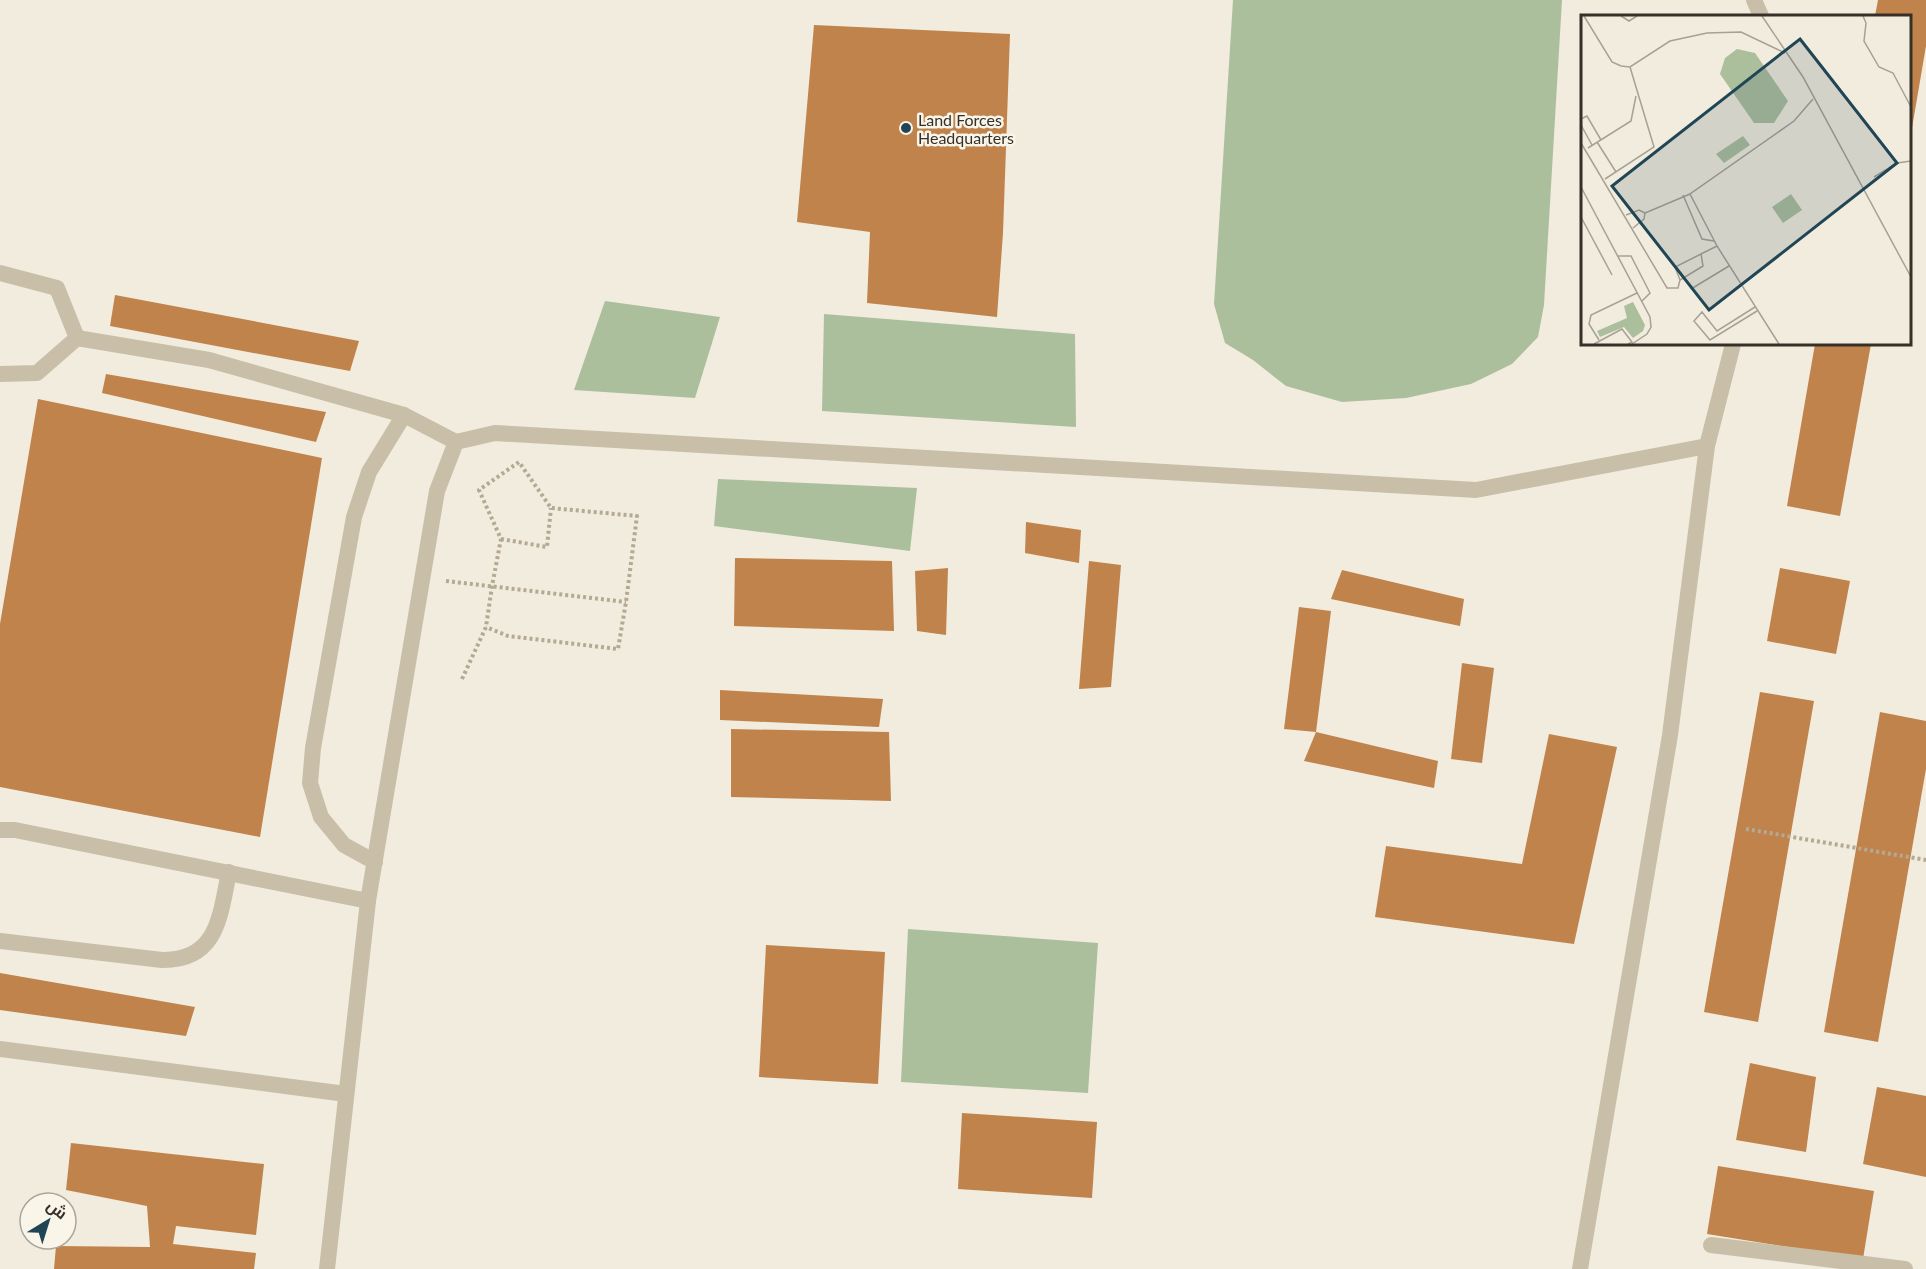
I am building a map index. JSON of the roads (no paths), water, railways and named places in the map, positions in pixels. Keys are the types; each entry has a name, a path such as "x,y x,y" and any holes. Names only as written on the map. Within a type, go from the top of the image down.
{"lane":[{"path":"1754,0 1761,15"},
{"path":"1766,15 1768,0"},
{"path":"0,273 57,288 77,338"},
{"path":"0,374 37,373 77,338"},
{"path":"77,338 209,360 404,415 456,442 495,433 1476,490 1707,446"},
{"path":"1580,1269 1670,735 1707,446 1733,345"},
{"path":"375,862 344,845 321,817 310,783 313,748 354,517 369,472 404,415"},
{"path":"327,1269 368,901 437,491 456,442"},
{"path":"0,830 15,830 368,901"},
{"path":"0,941 177,961 203,948 212,936 218,923 229,872"},
{"path":"0,1049 346,1094"},
{"path":"1711,1245 1905,1269"}],"place":[{"name":"Land Forces Headquarters","path":"906,128"}]}
